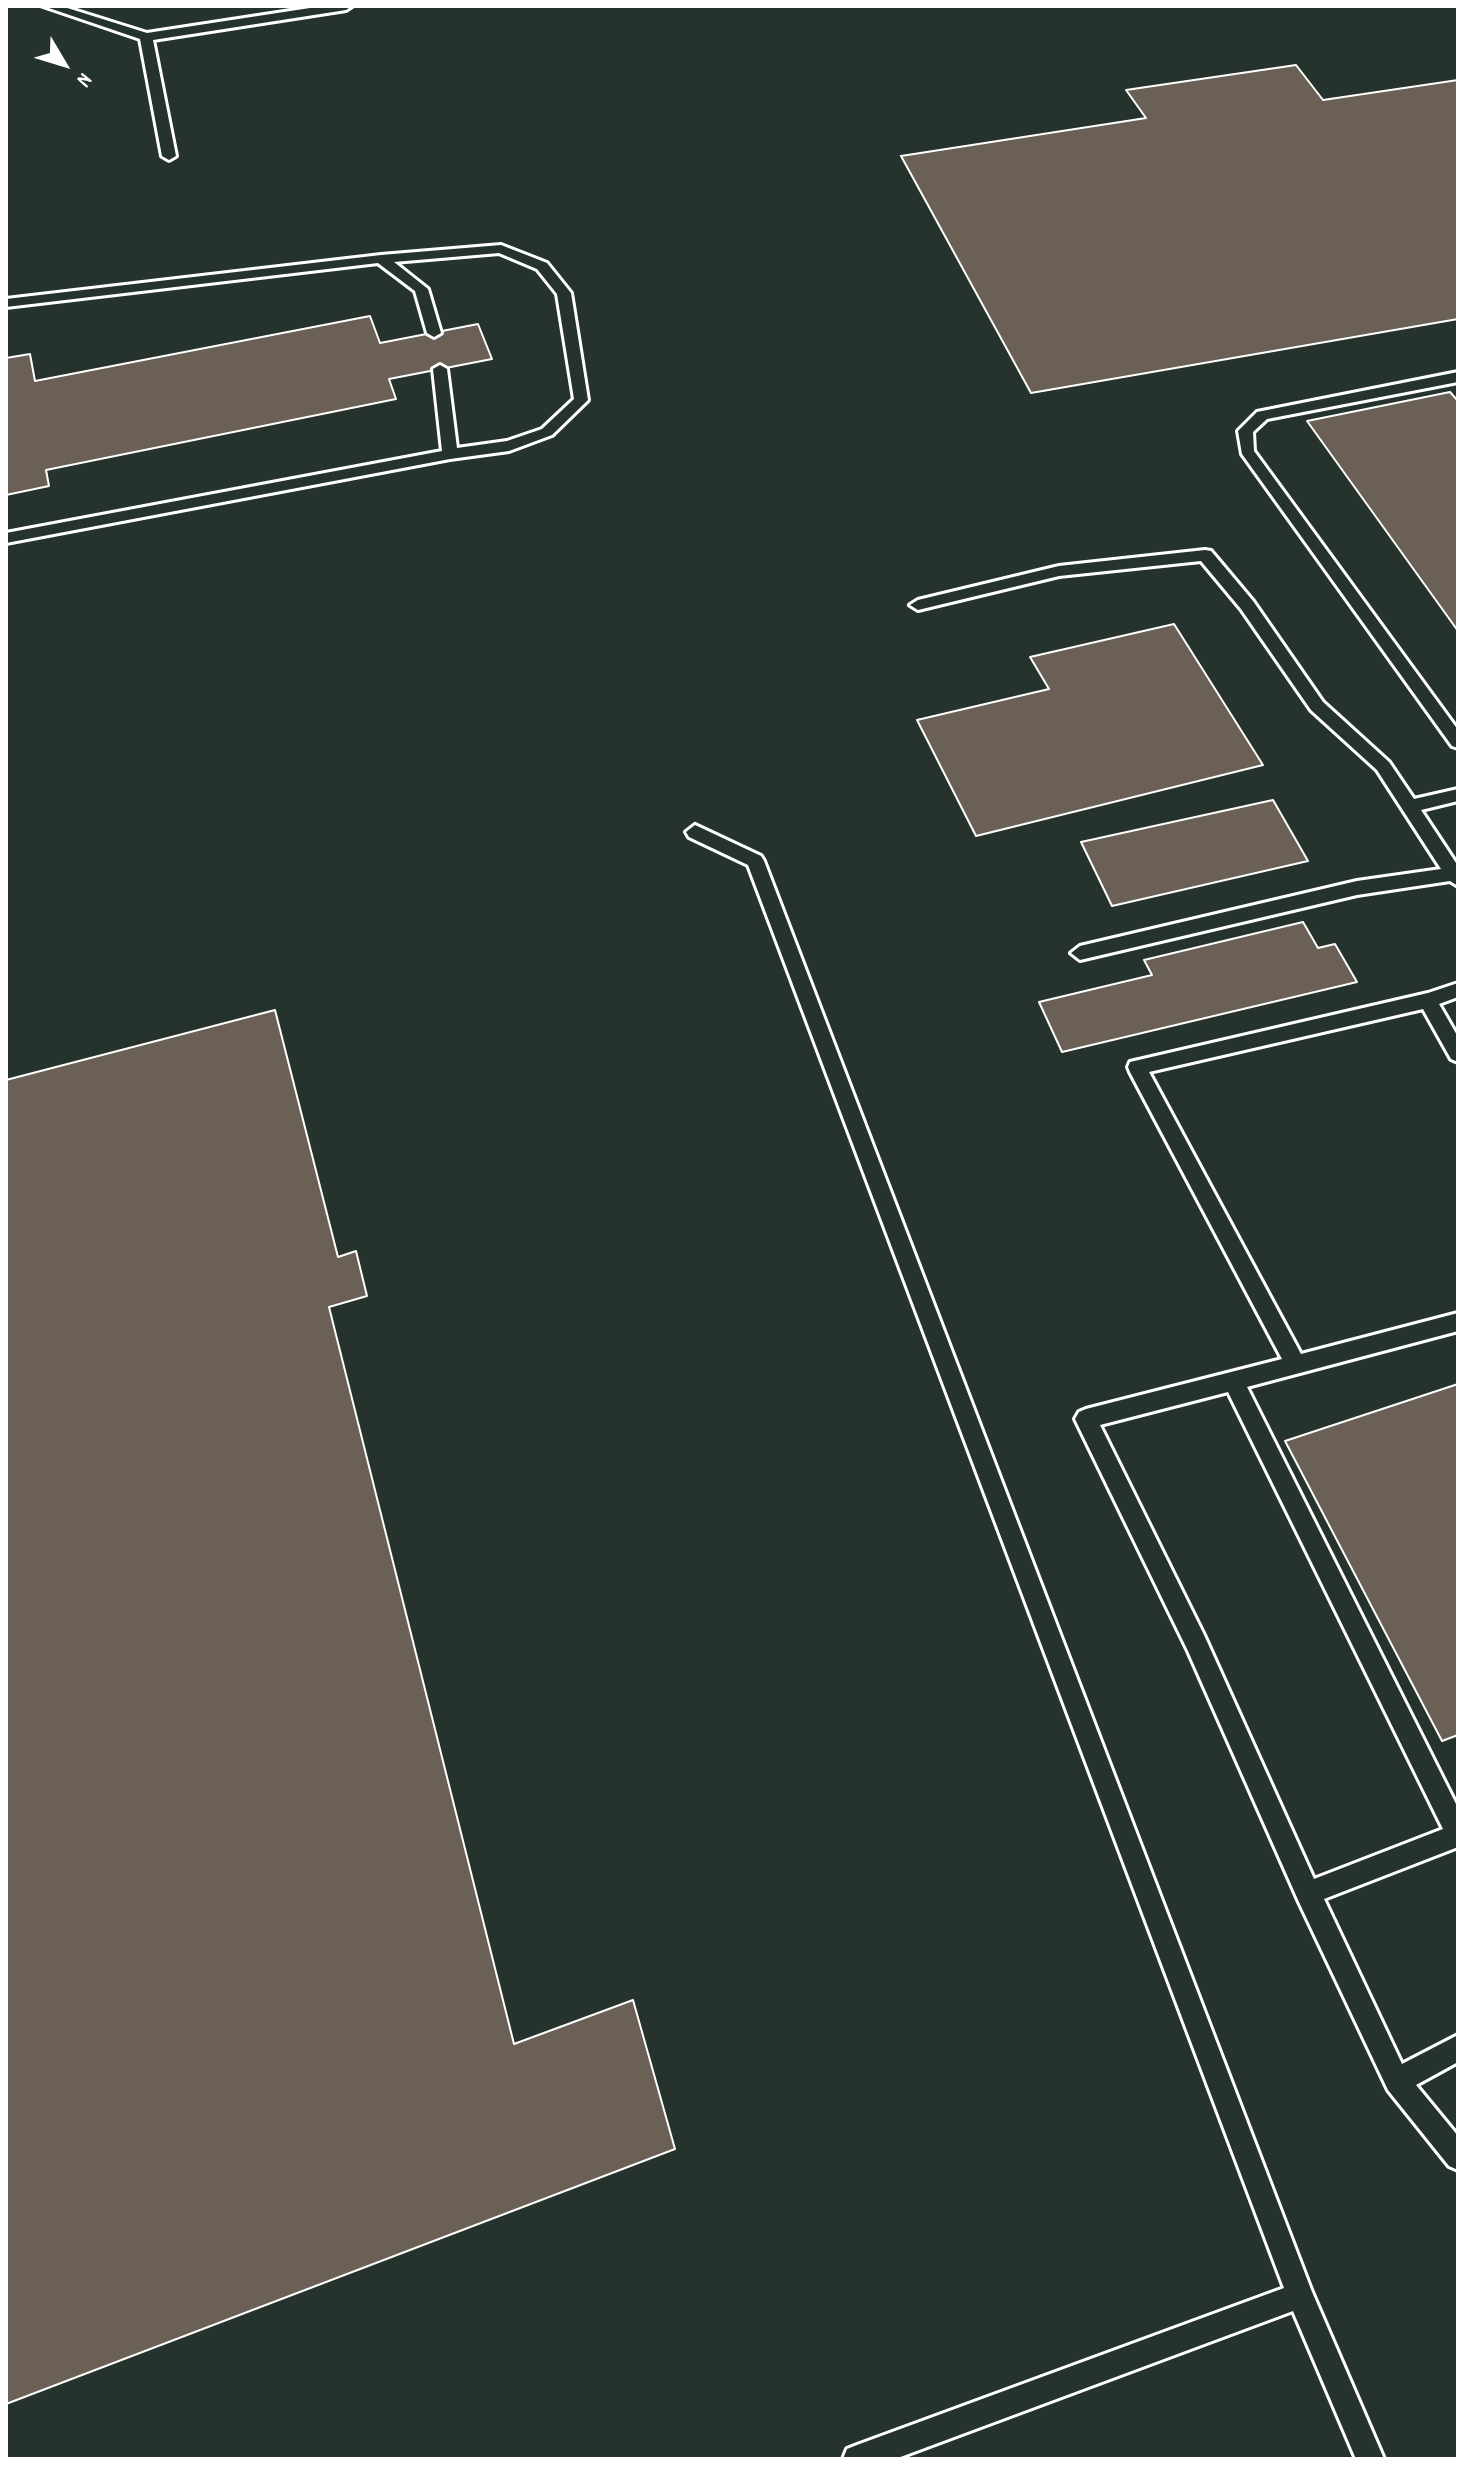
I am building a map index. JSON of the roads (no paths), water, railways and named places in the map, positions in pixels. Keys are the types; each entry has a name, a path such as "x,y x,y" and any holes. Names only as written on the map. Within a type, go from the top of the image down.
{"lane":[{"path":"49,6 146,37 346,6"},
{"path":"146,37 169,156"},
{"path":"6,303 381,259 501,249 542,266 564,293 581,400 547,432 509,446 450,454 6,538"},
{"path":"381,259 421,289 434,333"},
{"path":"440,369 450,454"},
{"path":"1458,377 1262,415 1245,431 1247,451 1458,742"},
{"path":"918,605 1059,571 1205,555 1247,605 1317,706 1383,766 1456,877 1357,888 1080,953"},
{"path":"1409,807 1458,795"},
{"path":"695,832 755,861 1300,2295 1370,2459"},
{"path":"1296,1365 1137,1067 1428,1000 1458,990"},
{"path":"1428,1000 1458,1054"},
{"path":"1458,1322 1086,1419 1196,1643 1308,1893 1397,2081 1458,2157"},
{"path":"1233,1381 1458,1834 1308,1893"},
{"path":"1397,2081 1458,2048"},
{"path":"857,2459 1300,2295"}]}
